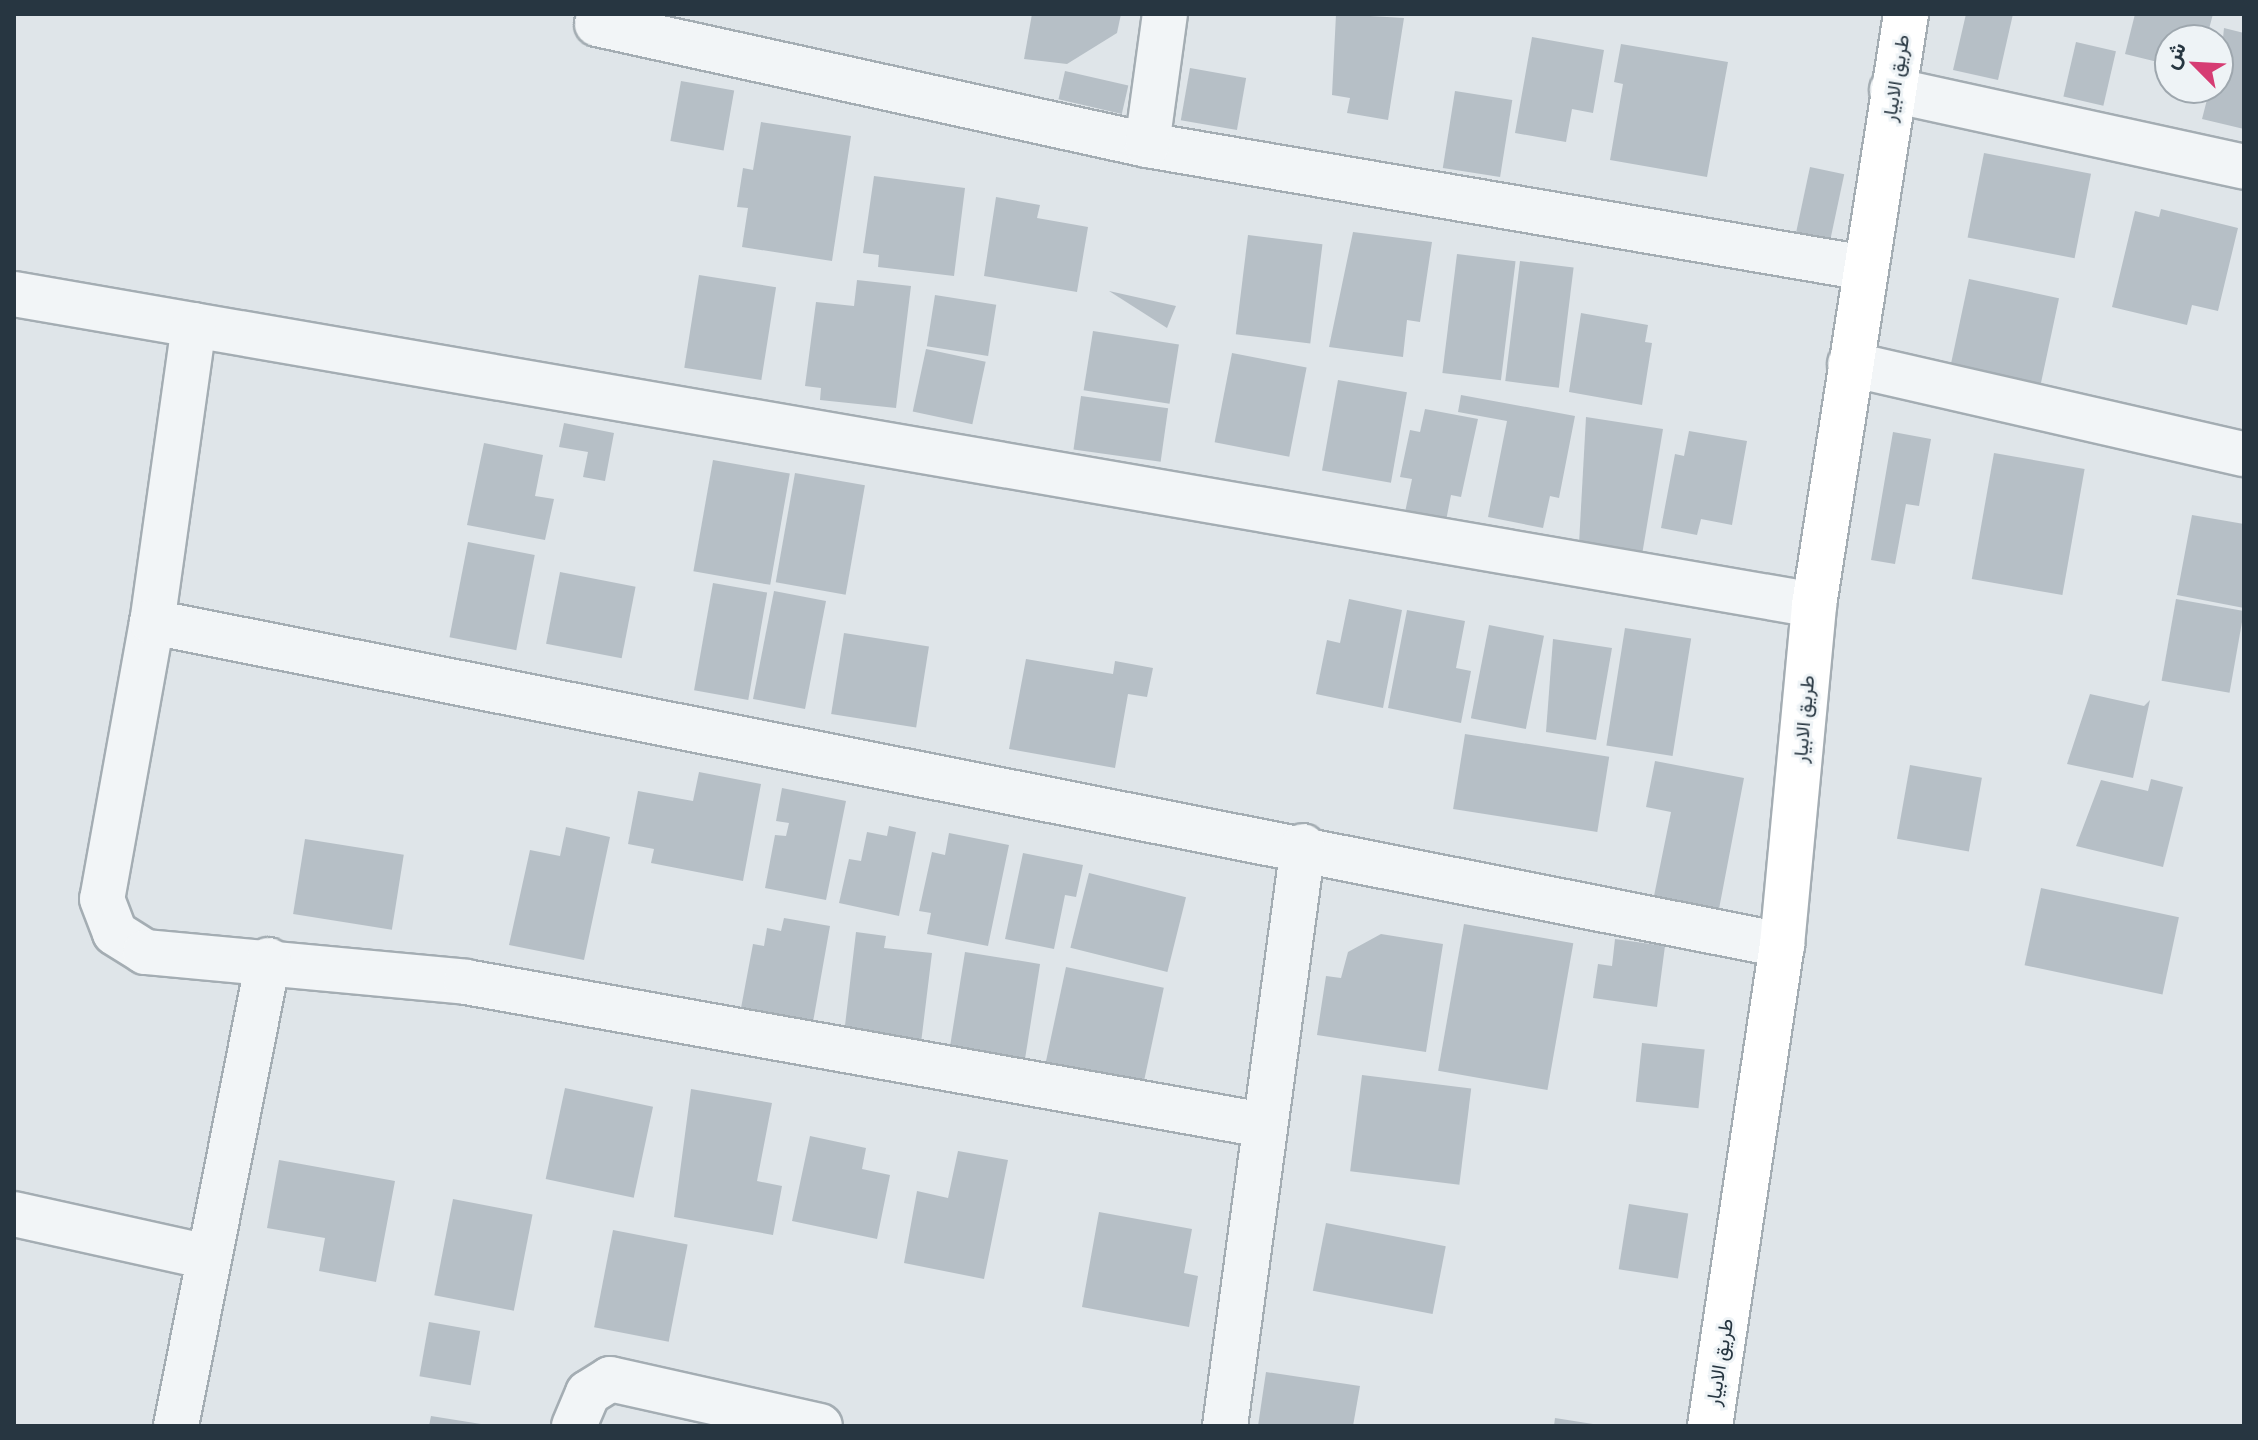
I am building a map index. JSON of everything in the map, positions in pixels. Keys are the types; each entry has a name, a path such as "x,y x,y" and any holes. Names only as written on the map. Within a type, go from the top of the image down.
{"main road":[{"name":"طريق الابيار","path":"1710,1426 1782,945 1814,605 1906,14"}],"street":[{"path":"1147,145 1165,14"},
{"path":"597,24 1147,145 1865,268"},
{"path":"1892,90 2244,167"},
{"path":"14,294 1814,605"},
{"path":"194,325 152,622 102,899 115,933 145,952 268,960 466,982 1263,1125"},
{"path":"1850,364 2244,454"},
{"path":"152,622 1303,846 1782,945"},
{"path":"1225,1426 1263,1125 1303,846"},
{"path":"176,1426 204,1256 268,960"},
{"path":"14,1214 204,1256"},
{"path":"574,1426 588,1393 610,1379 820,1426"}],"building":[{"path":"1032,14 1121,14 1117,33 1067,64 1024,59"},
{"path":"1336,14 1404,18 1388,120 1347,113 1350,98 1332,95"},
{"path":"1966,14 2013,14 1998,80 1953,70"},
{"path":"2135,14 2213,14 2210,24 2154,24 2154,61 2125,54"},
{"path":"2234,30 2244,33 2244,129 2202,119 2206,104 2234,104"},
{"path":"1532,37 1604,50 1593,113 1572,109 1566,142 1515,133"},
{"path":"2076,42 2116,51 2103,106 2063,97"},
{"path":"1621,44 1728,62 1707,177 1610,160 1623,84 1614,82"},
{"path":"1190,68 1246,78 1237,130 1181,120"},
{"path":"1065,71 1128,86 1122,114 1058,99"},
{"path":"681,81 734,90 724,150 670,141"},
{"path":"1455,91 1512,100 1500,177 1443,168"},
{"path":"761,122 851,136 832,261 742,247 748,208 737,207 743,168 753,170"},
{"path":"1984,153 2091,174 2075,258 1968,237"},
{"path":"1810,167 1844,174 1830,241 1796,234"},
{"path":"874,176 965,188 954,276 878,267 879,255 863,253"},
{"path":"996,197 1040,205 1037,218 1088,227 1077,292 984,276"},
{"path":"2161,209 2238,228 2218,311 2192,305 2187,325 2112,307 2135,211 2159,217"},
{"path":"1353,232 1432,242 1420,322 1407,320 1403,357 1329,347"},
{"path":"1248,235 1322,244 1310,343 1236,334"},
{"path":"1457,254 1516,261 1501,380 1442,373"},
{"path":"1520,261 1574,268 1559,388 1505,381"},
{"path":"699,275 776,287 761,380 684,368"},
{"path":"1969,279 2059,298 2040,386 1950,367"},
{"path":"857,280 911,286 896,408 820,400 821,388 805,386 816,302 854,306"},
{"path":"1109,291 1176,306 1167,328"},
{"path":"935,295 996,305 988,356 927,346"},
{"path":"1581,313 1648,325 1645,342 1652,343 1642,405 1569,392"},
{"path":"1093,331 1179,345 1170,404 1084,390"},
{"path":"926,349 986,362 972,424 913,412"},
{"path":"1232,353 1307,368 1289,457 1215,442"},
{"path":"1338,380 1407,392 1391,483 1322,471"},
{"path":"1461,395 1575,416 1559,498 1550,496 1543,528 1488,517 1507,421 1458,412"},
{"path":"1081,396 1168,408 1161,462 1073,449"},
{"path":"1425,409 1478,419 1461,497 1451,495 1445,526 1404,517 1412,479 1400,477 1410,430 1420,432"},
{"path":"1586,417 1663,429 1642,555 1579,544"},
{"path":"564,423 614,433 605,481 583,477 588,452 559,447"},
{"path":"1689,431 1747,441 1732,525 1701,519 1697,535 1661,528 1675,454 1684,456"},
{"path":"1893,432 1931,439 1919,506 1906,504 1895,564 1871,560"},
{"path":"484,443 543,455 535,496 554,499 545,540 467,525"},
{"path":"1994,453 2085,469 2062,595 1972,579"},
{"path":"713,460 790,474 770,585 693,571"},
{"path":"795,473 865,485 846,595 776,582"},
{"path":"2192,515 2244,524 2244,608 2177,595"},
{"path":"468,542 535,555 516,650 449,637"},
{"path":"560,572 636,587 622,658 546,644"},
{"path":"713,583 767,593 748,700 694,690"},
{"path":"774,591 826,601 805,709 753,699"},
{"path":"1349,599 1402,610 1383,708 1316,694 1327,640 1340,643"},
{"path":"2176,599 2244,611 2230,693 2162,681"},
{"path":"1407,610 1465,621 1456,668 1471,671 1461,723 1388,708"},
{"path":"1489,625 1544,636 1526,729 1471,718"},
{"path":"1625,628 1691,638 1673,756 1606,746"},
{"path":"844,633 929,646 916,727 831,714"},
{"path":"1553,639 1612,648 1596,740 1546,732"},
{"path":"1026,659 1113,674 1115,661 1153,668 1147,697 1128,694 1115,768 1009,749"},
{"path":"2090,694 2144,706 2150,700 2133,778 2067,764"},
{"path":"1465,734 1609,757 1597,832 1453,809"},
{"path":"1655,761 1744,778 1719,909 1654,896 1671,812 1646,807"},
{"path":"1910,765 1982,778 1969,852 1897,839"},
{"path":"699,772 761,784 743,881 651,863 654,849 628,844 638,791 693,801"},
{"path":"2151,779 2183,787 2163,867 2076,846 2101,780 2148,791"},
{"path":"782,788 846,801 826,900 765,888 775,835 786,836 789,823 776,821"},
{"path":"889,826 916,832 899,916 839,903 849,859 861,861 867,832 887,836"},
{"path":"566,827 610,837 584,960 509,945 530,850 560,856"},
{"path":"949,833 1009,845 988,946 927,934 931,913 919,911 932,852 945,855"},
{"path":"305,839 404,855 392,930 293,914"},
{"path":"1023,853 1083,865 1076,897 1065,895 1054,949 1005,939"},
{"path":"1089,873 1186,897 1167,972 1070,948"},
{"path":"2041,888 2179,917 2162,995 2025,965"},
{"path":"784,918 830,926 813,1022 741,1008 753,944 764,946 767,928 781,931"},
{"path":"1464,924 1573,943 1547,1090 1438,1071"},
{"path":"856,932 886,936 884,948 932,953 921,1043 844,1034"},
{"path":"1381,934 1443,944 1426,1052 1317,1035 1326,976 1341,978 1348,952"},
{"path":"1615,939 1665,946 1657,1007 1593,998 1598,964 1612,966"},
{"path":"965,952 1040,964 1025,1059 950,1047"},
{"path":"1066,967 1164,988 1142,1091 1044,1071"},
{"path":"1642,1043 1705,1050 1698,1108 1636,1102"},
{"path":"1362,1075 1471,1088 1459,1185 1350,1171"},
{"path":"565,1088 653,1107 634,1198 546,1179"},
{"path":"691,1089 772,1103 757,1181 782,1186 773,1235 674,1217"},
{"path":"810,1136 866,1148 862,1169 890,1175 877,1239 792,1221"},
{"path":"958,1151 1008,1160 984,1279 904,1263 917,1191 948,1198"},
{"path":"279,1160 395,1181 376,1282 319,1271 325,1238 267,1228"},
{"path":"453,1199 533,1214 514,1311 434,1295"},
{"path":"1629,1204 1688,1213 1678,1279 1619,1269"},
{"path":"1099,1212 1192,1229 1184,1273 1198,1276 1189,1327 1082,1307"},
{"path":"1326,1223 1446,1246 1433,1314 1313,1291"},
{"path":"613,1230 688,1245 669,1342 594,1327"},
{"path":"429,1322 480,1331 471,1385 419,1376"},
{"path":"1266,1372 1360,1386 1353,1426 1258,1426"},
{"path":"431,1416 481,1424 481,1426 429,1426"},
{"path":"1555,1418 1593,1424 1593,1426 1554,1426"}]}
